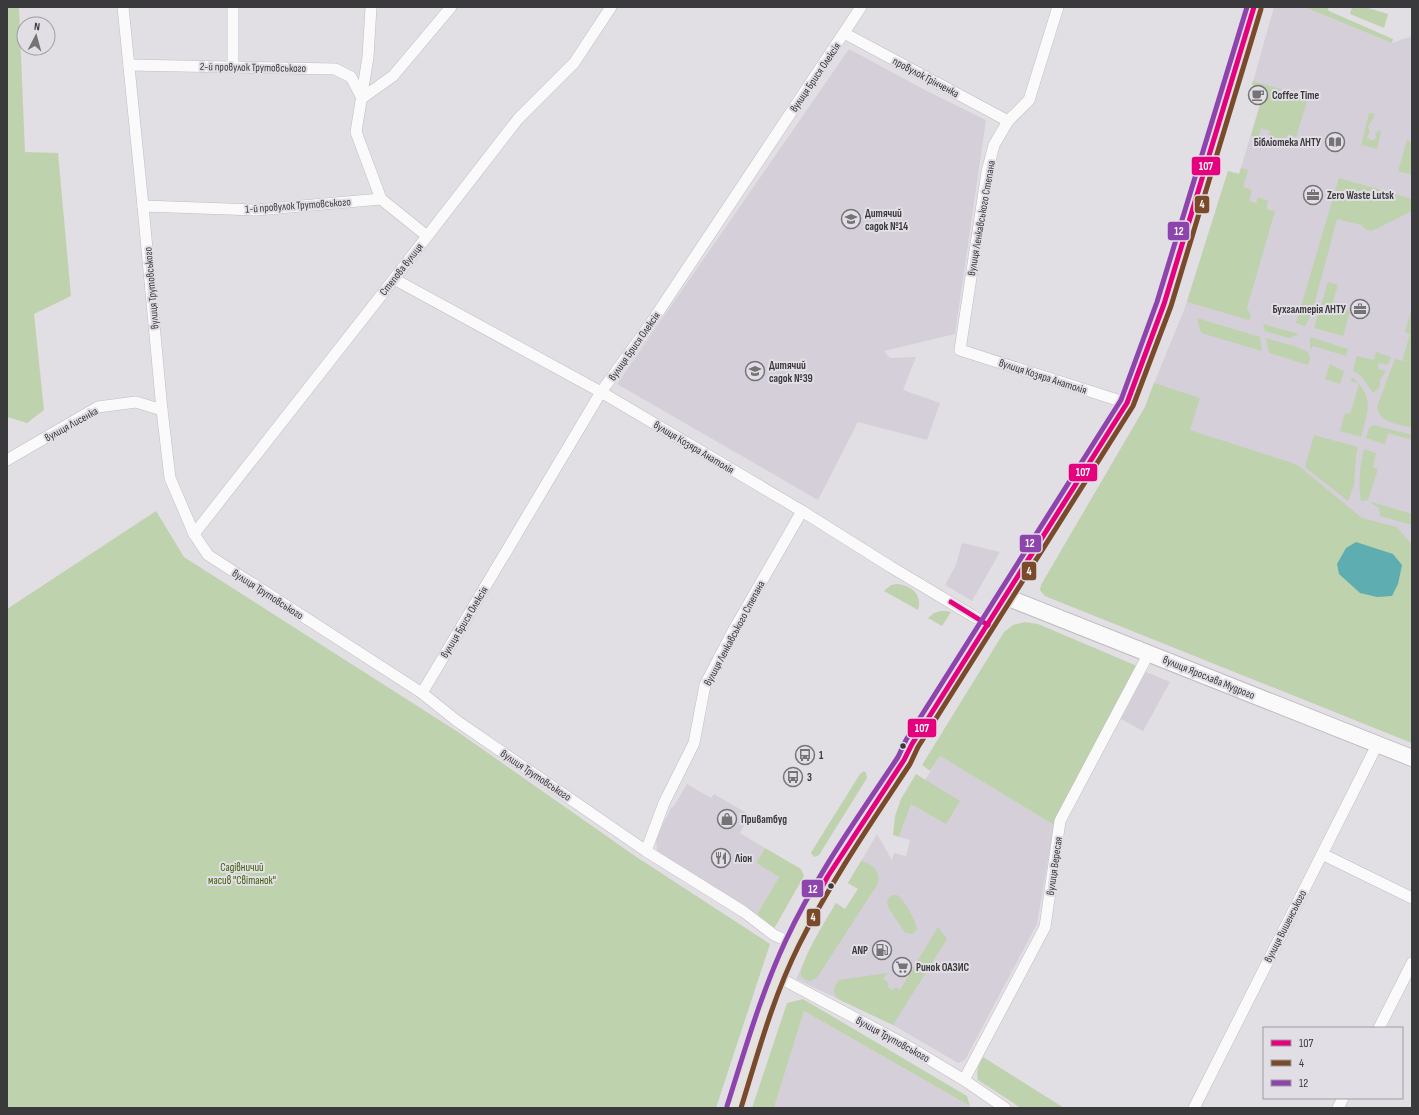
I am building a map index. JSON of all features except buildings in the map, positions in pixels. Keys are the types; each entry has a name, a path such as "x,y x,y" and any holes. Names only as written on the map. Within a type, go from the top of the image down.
{"main road":[{"path":"734,1108 765,1008 792,943 828,876 904,760 912,744 1127,403 1164,304 1254,7"},
{"name":"вулиця Ярослава Мудрого","path":"1006,596 1412,758"}],"street":[{"name":"вулиця Трутовського","path":"123,7 162,410 170,478 194,534 208,555 422,693 457,721 646,851 744,912 774,935 792,943"},
{"path":"232,66 233,7"},
{"path":"371,7 368,58 356,132 381,199 427,236"},
{"path":"362,98 393,76 451,7"},
{"name":"Степова вулиця","path":"194,534 518,119 574,63 611,7"},
{"name":"вулиця Брися Олексія","path":"422,693 602,392 653,319 861,7"},
{"name":"вулиця Ленкавського Степана","path":"960,350 987,172 994,146 1008,121 1029,100 1058,7"},
{"name":"провулок Грінченка","path":"844,33 1008,121"},
{"name":"2-й провулок Трутовського","path":"129,65 335,69 351,77 362,98"},
{"name":"1-й провулок Трутовського","path":"143,206 256,210 381,199"},
{"name":"вулиця Козяра Анатолія","path":"394,279 602,392 988,624"},
{"name":"вулиця Козяра Анатолія","path":"960,350 1127,403"},
{"name":"вулиця Лисенка","path":"7,460 98,408 136,402 162,410"},
{"name":"вулиця Ленкавського Степана","path":"646,851 664,803 694,743 705,685 732,633 802,511"},
{"name":"вулиця Вересая","path":"964,1080 1045,927 1060,821 1149,653"},
{"name":"вулиця Вишенського","path":"1194,1108 1377,744"},
{"path":"1322,854 1412,898"},
{"path":"1380,1027 1412,963"},
{"name":"вулиця Трутовського","path":"778,977 904,1044 964,1080 1005,1108"},
{"path":"1338,1108 1342,1099"}],"shaded area":[{"path":"1274,7 1304,7 1392,43 1412,36 1412,743 1045,596 1040,590 1041,585 1145,407 1184,310 1228,171 1239,174 1264,91 1263,88 1252,85"},
{"path":"849,49 927,91 986,120 955,334 884,351 890,358 916,357 903,390 940,403 927,440 858,422 818,500 617,384"},
{"path":"962,543 1000,552 972,601 945,585 956,565"},
{"path":"1146,672 1170,682 1143,731 1121,719"},
{"path":"940,756 1054,825 1037,924 965,1060 958,1063 893,1025 796,979 815,939 836,903 845,909 858,889 848,883 877,834 892,860 894,853 906,856 910,840 899,837 911,803"},
{"path":"687,784 711,798 714,794 750,815 740,833 765,848 756,863 779,877 757,914 657,851 656,838 671,808 674,806"},
{"path":"804,1011 970,1106 969,1108 774,1108"}],"green space":[{"path":"7,7 19,7 19,16 16,16 16,56 21,56 25,152 58,153 71,296 34,314 44,410 27,423 7,417"},
{"path":"1304,7 1327,7 1329,11 1393,39 1392,43"},
{"path":"1352,7 1365,7 1388,14 1384,28 1350,14"},
{"path":"1253,81 1308,98 1296,137 1288,134 1284,144 1276,142 1277,138 1269,135 1270,131 1261,128 1258,138 1251,136 1264,91 1263,88 1252,85"},
{"path":"1369,113 1375,114 1368,127 1370,132 1367,137 1370,140 1374,140 1376,137 1375,133 1380,130 1381,131 1377,149 1361,145"},
{"path":"1407,140 1412,142 1412,175 1398,171"},
{"path":"1241,168 1248,170 1243,187 1252,190 1249,201 1256,203 1258,197 1268,201 1266,209 1275,211 1247,308 1251,315 1249,320 1187,302 1228,171 1239,174"},
{"path":"1339,178 1412,199 1412,211 1372,231 1367,230 1361,225 1337,219 1312,313 1305,326 1296,323"},
{"path":"1328,282 1338,285 1332,305 1350,311 1343,336 1314,328"},
{"path":"1412,307 1412,386 1410,389 1412,393 1412,428 1395,424 1385,419 1378,412 1377,406 1395,359 1404,361 1403,358 1410,334 1405,332"},
{"path":"1197,318 1260,337 1262,351 1201,333"},
{"path":"1263,324 1299,334 1289,338 1265,331"},
{"path":"1310,337 1348,349 1346,356 1313,346 1310,350"},
{"path":"1266,338 1297,347 1308,352 1310,358 1308,365 1269,353"},
{"path":"1376,352 1391,357 1388,365 1379,363 1378,365 1378,369 1386,371 1380,380 1380,387 1373,393 1362,377 1353,370 1357,356 1374,360"},
{"path":"1330,364 1344,371 1340,384 1325,379"},
{"path":"1352,377 1359,384 1351,381"},
{"path":"1154,383 1200,398 1190,430 1299,466 1362,518 1397,527 1412,545 1412,743 1045,596 1040,590 1041,585 1145,407"},
{"path":"1359,384 1367,398 1368,405 1361,437 1340,431 1345,413 1350,414"},
{"path":"1374,425 1412,435 1412,440 1388,433 1385,444 1366,438 1369,428"},
{"path":"1314,435 1358,447 1354,485 1348,501 1305,467"},
{"path":"1364,449 1376,453 1373,468 1378,469 1368,500 1361,501 1360,475"},
{"path":"1372,502 1412,514 1412,525 1380,516 1379,508 1372,504"},
{"name":"Садівничий масив \"Світанок\"","path":"156,511 184,557 458,732 635,856 770,944 716,1108 7,1108 7,609"},
{"path":"897,584 907,586 915,592 919,600 918,610 884,591 891,585"},
{"path":"940,611 951,612 942,626 928,618 934,613"},
{"path":"1025,622 1038,624 1137,666 1054,825 940,756 930,771 922,765 1004,632 1013,625"},
{"path":"864,771 867,778 819,855 814,857 811,853 812,851 860,774"},
{"path":"916,774 960,801 946,824 911,804 899,837 893,835 895,816 901,799"},
{"path":"765,848 801,869 804,876 775,927 772,927 757,914 779,877 756,863"},
{"path":"861,861 873,866 877,872 877,885 818,976 811,981 805,980 801,976 804,961 836,903 845,909 858,889 848,883"},
{"path":"892,895 897,895 901,898 913,917 917,929 912,934 905,933 888,907 887,900"},
{"path":"938,927 947,939 893,1025 836,997 834,990 835,985 839,980 887,973 883,979 889,983 887,987 893,990 896,987 900,990"},
{"path":"803,999 967,1096 970,1106 804,1011 774,1108 752,1108 787,1003"},
{"path":"983,1057 1064,1108 1021,1108 978,1080 978,1068"}],"water":[{"path":"1356,542 1393,554 1402,565 1398,584 1392,596 1377,597 1360,593 1339,574 1337,564 1346,548"}],"transit line":[{"name":"12","path":"727,1106 769,980 786,940 811,892 824,869 898,757 906,740 1121,400 1157,302 1247,7"},
{"name":"107","path":"818,894 828,876 904,760 912,744 1127,403 1164,304 1254,7"},
{"name":"4","path":"741,1108 781,985 811,921 852,853 910,764 918,747 1133,406 1171,306 1261,9"},
{"name":"107","path":"951,602 988,625"}],"place":[{"name":"Coffee Time","path":"1258,95"},
{"name":"Бібліотека ЛНТУ","path":"1335,142"},
{"name":"Zero Waste Lutsk","path":"1313,195"},
{"name":"Дитячий садок №14","path":"851,219"},
{"name":"Бухгалтерія ЛНТУ","path":"1360,309"},
{"name":"Дитячий садок №39","path":"755,371"},
{"name":"1","path":"805,755"},
{"name":"3","path":"793,777"},
{"name":"Приватбуд","path":"727,819"},
{"name":"Ліон","path":"721,858"},
{"name":"ANP","path":"882,950"},
{"name":"Ринок ОАЗИС","path":"902,967"}]}
